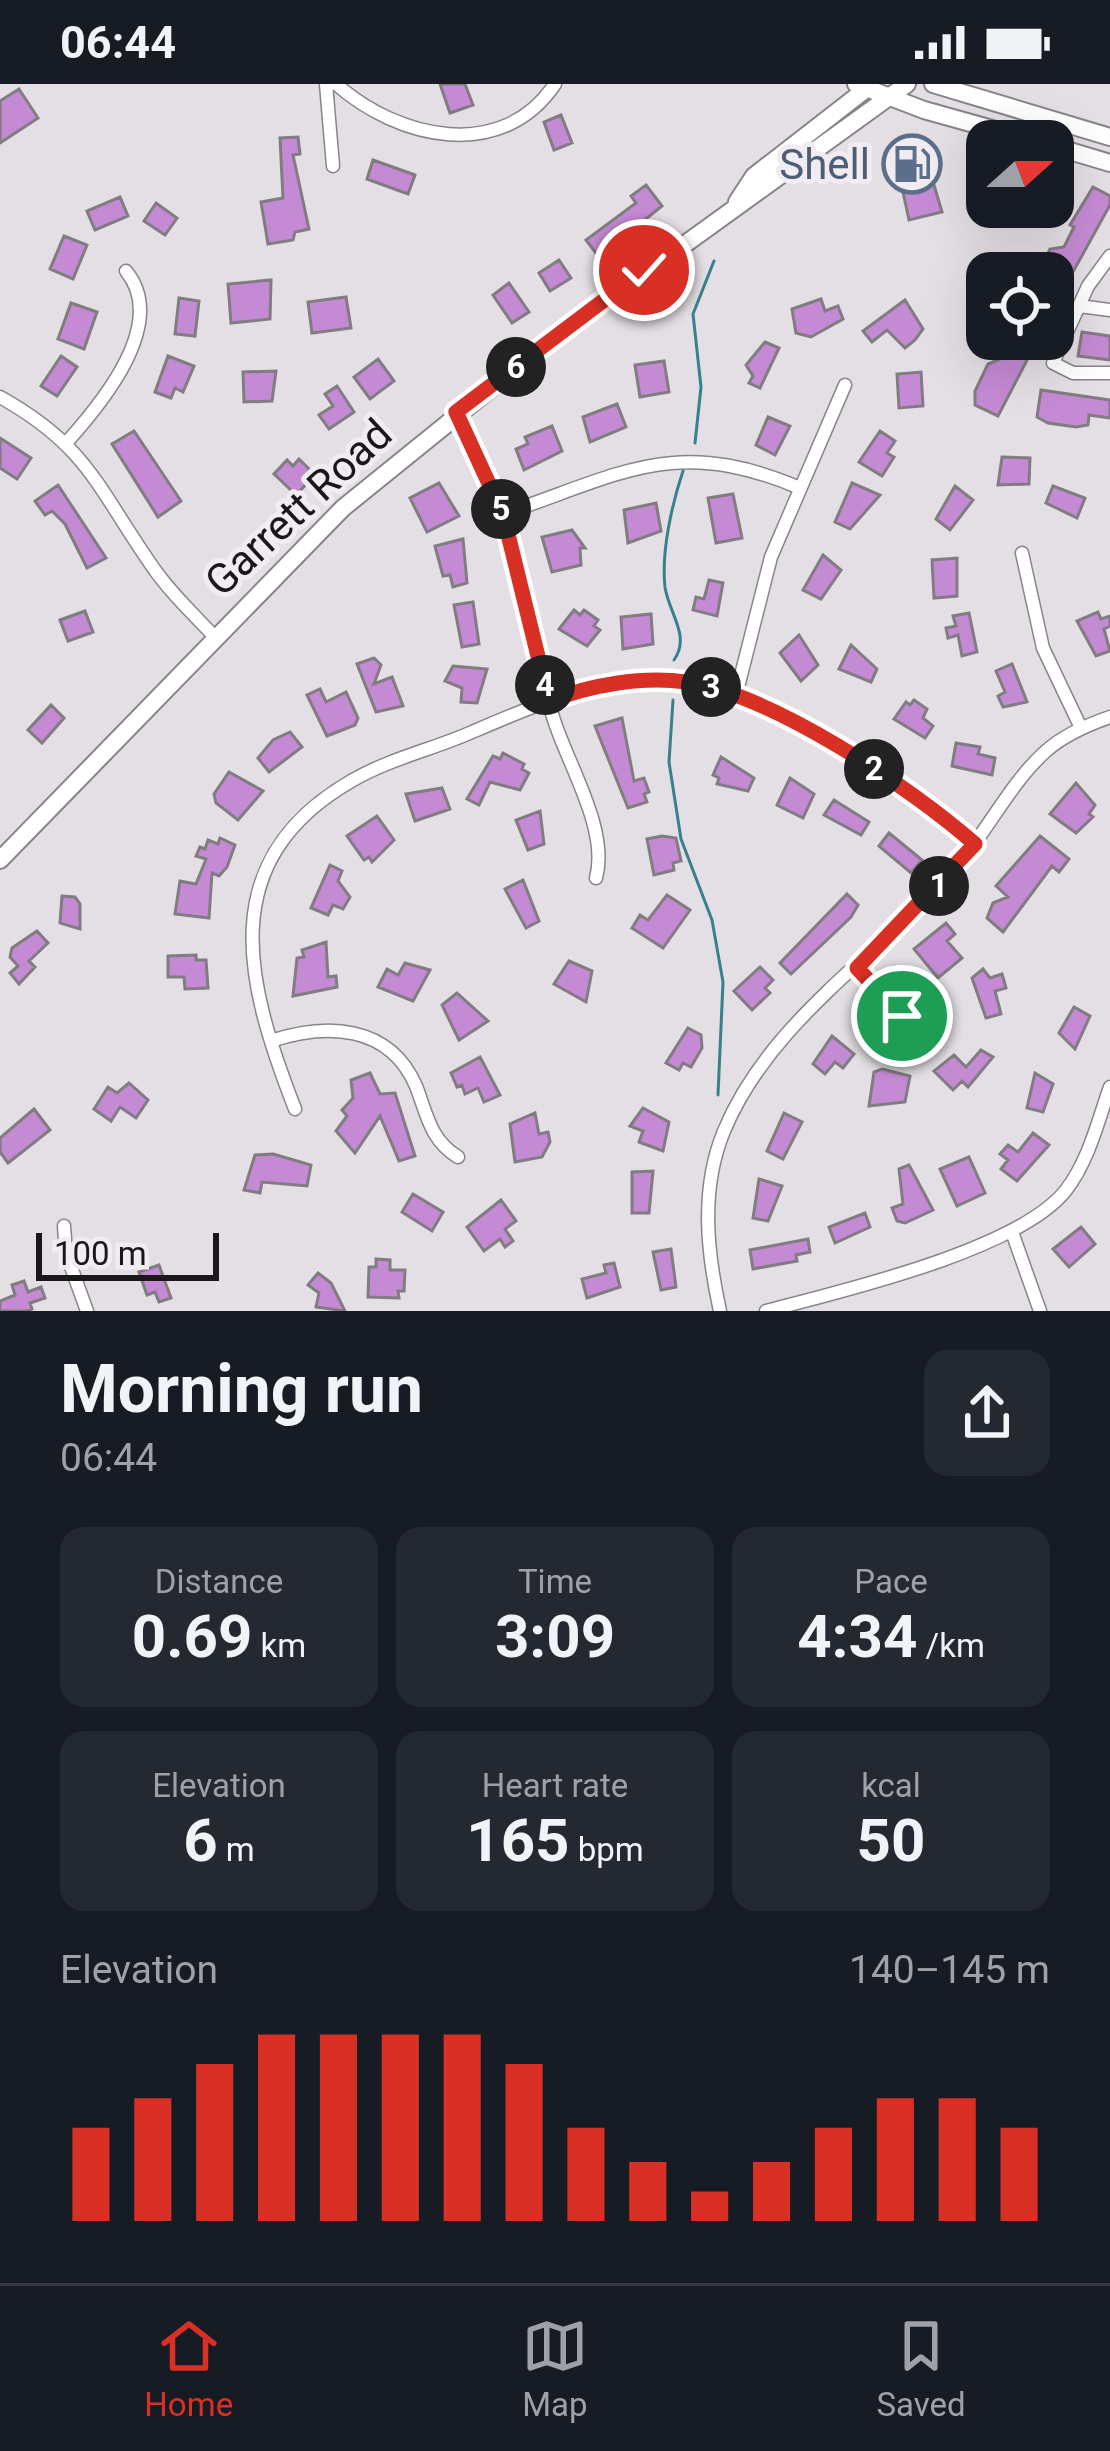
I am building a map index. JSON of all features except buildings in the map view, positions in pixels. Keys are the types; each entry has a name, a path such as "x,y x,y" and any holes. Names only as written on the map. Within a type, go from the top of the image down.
{"street":[{"path":"326,84 333,166"},
{"path":"336,84 392,121 444,136 505,127 537,107 555,84"},
{"name":"Garrett Road","path":"0,860 213,635 343,508 456,412 736,203 764,192 907,84"},
{"path":"933,84 1110,136"},
{"path":"865,86 966,120"},
{"name":"Garrett Road","path":"736,203 754,176 865,86"},
{"path":"1074,152 1110,163"},
{"path":"1110,256 1079,306 1053,363 1073,373 1110,373"},
{"path":"67,442 108,393 129,350 140,305 135,283 126,271"},
{"path":"1079,306 1110,310"},
{"path":"736,695 760,591 845,385"},
{"path":"0,397 67,442 100,480 165,584 213,635"},
{"path":"456,412 503,514 549,701 599,848 596,878"},
{"path":"503,514 627,470 678,460 732,463 800,488"},
{"path":"1022,553 1043,648 1081,728"},
{"path":"295,1109 255,992 250,936 266,873 281,845 322,801 358,777 549,701 648,680 736,695 903,786 975,844"},
{"path":"720,1311 707,1227 723,1132 763,1060 975,844 1033,763 1081,728 1110,717"},
{"path":"857,968 902,1016"},
{"path":"271,1041 323,1027 366,1036 390,1049 406,1068 436,1139 458,1157"},
{"path":"766,1311 1012,1232 1046,1210 1068,1187 1110,1087"},
{"path":"64,1226 66,1253 87,1311"},
{"path":"1012,1232 1040,1311"}],"waterway":[{"path":"695,443 701,387 693,314 714,261"},
{"path":"674,660 680,633 665,587 665,559 683,471"},
{"path":"673,700 669,762 681,839 712,920 723,982 718,1095"}],"place":[{"name":"Shell","path":"912,164"}],"route":[{"path":"644,270 456,412 476,446 503,514 549,701 648,680 698,684 736,695 903,786 975,844 857,968 902,1016"}]}
